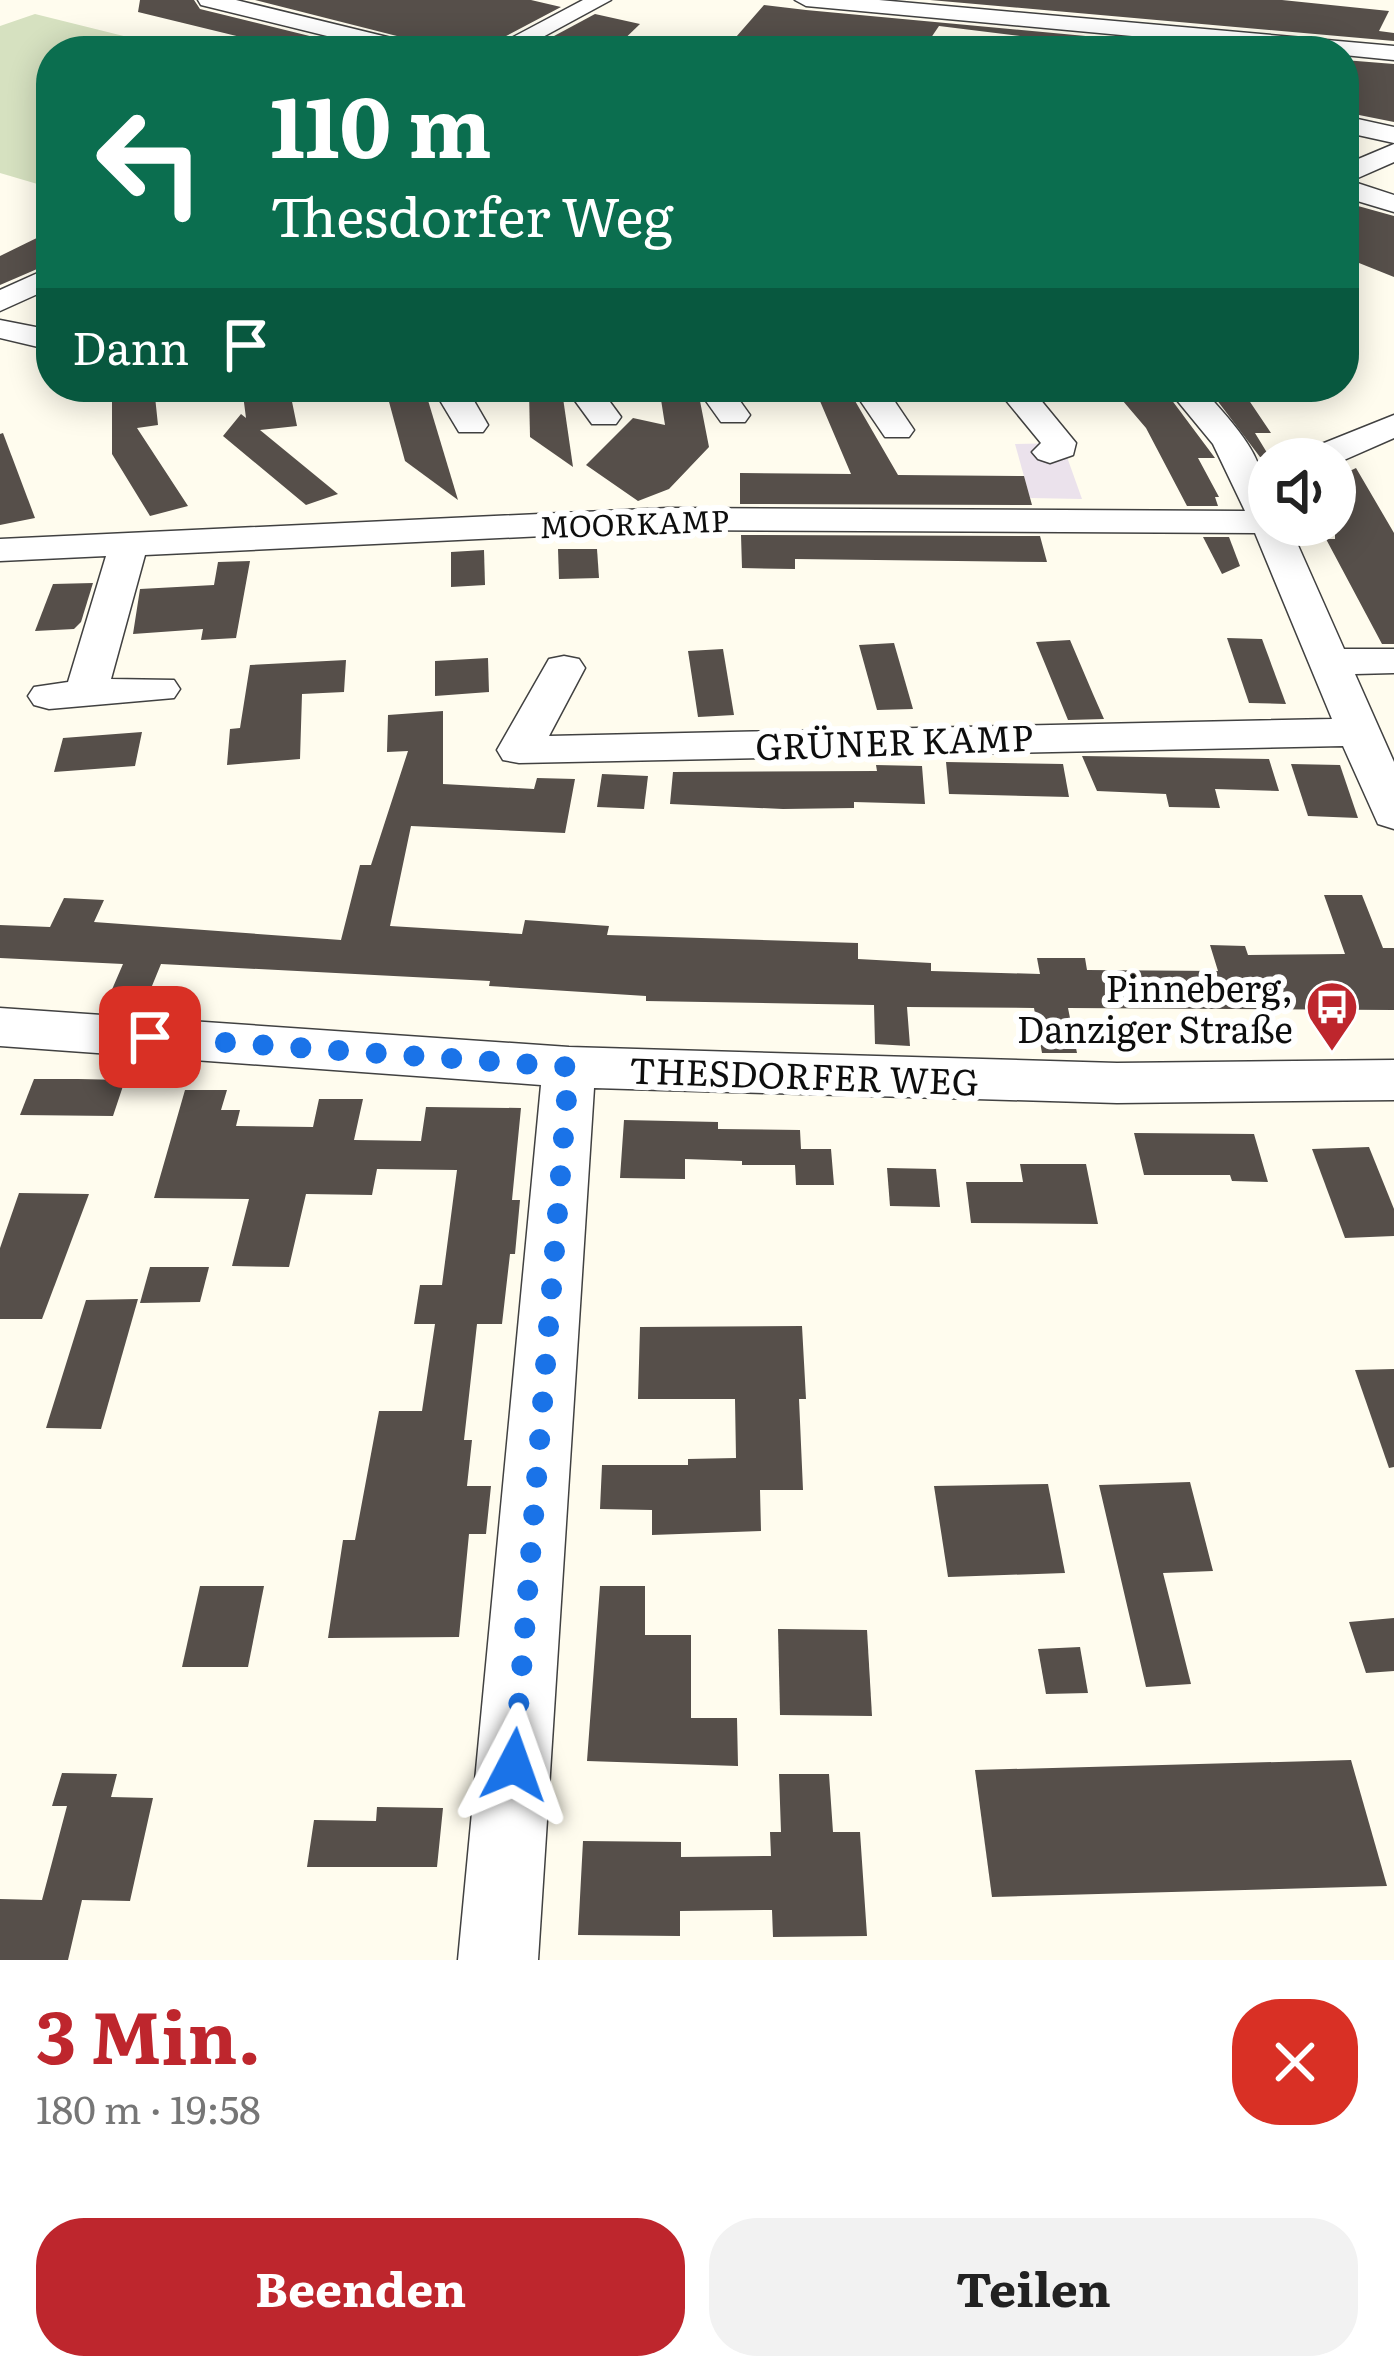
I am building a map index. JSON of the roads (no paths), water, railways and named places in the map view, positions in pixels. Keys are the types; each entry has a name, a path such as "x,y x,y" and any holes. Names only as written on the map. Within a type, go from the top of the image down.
{"street":[{"path":"209,0 357,36"},
{"path":"528,36 599,0"},
{"path":"806,0 1205,36"},
{"path":"301,22 344,8"},
{"path":"1359,50 1394,53"},
{"path":"1359,127 1394,135"},
{"path":"1359,168 1394,152"},
{"path":"1359,193 1394,204"},
{"path":"0,302 36,284"},
{"path":"0,329 36,337"},
{"path":"458,402 471,425"},
{"path":"593,402 604,417"},
{"path":"878,402 897,430"},
{"path":"1025,402 1059,442 1061,448 1050,452"},
{"path":"1196,402 1229,441 1248,475"},
{"path":"1356,442 1394,425"},
{"name":"MOORKAMP","path":"0,550 668,519 1248,507"},
{"path":"129,544 67,695 159,689"},
{"path":"1283,546 1394,814"},
{"path":"1333,662 1394,661"},
{"name":"GRÜNER KAMP","path":"564,668 519,749 1362,732"},
{"name":"THESDORFER WEG","path":"3,1035 569,1067 1117,1083 1394,1080"},
{"path":"498,1960 569,1067"}],"place":[{"name":"Pinneberg, Danziger Straße","path":"1332,1053"}]}
